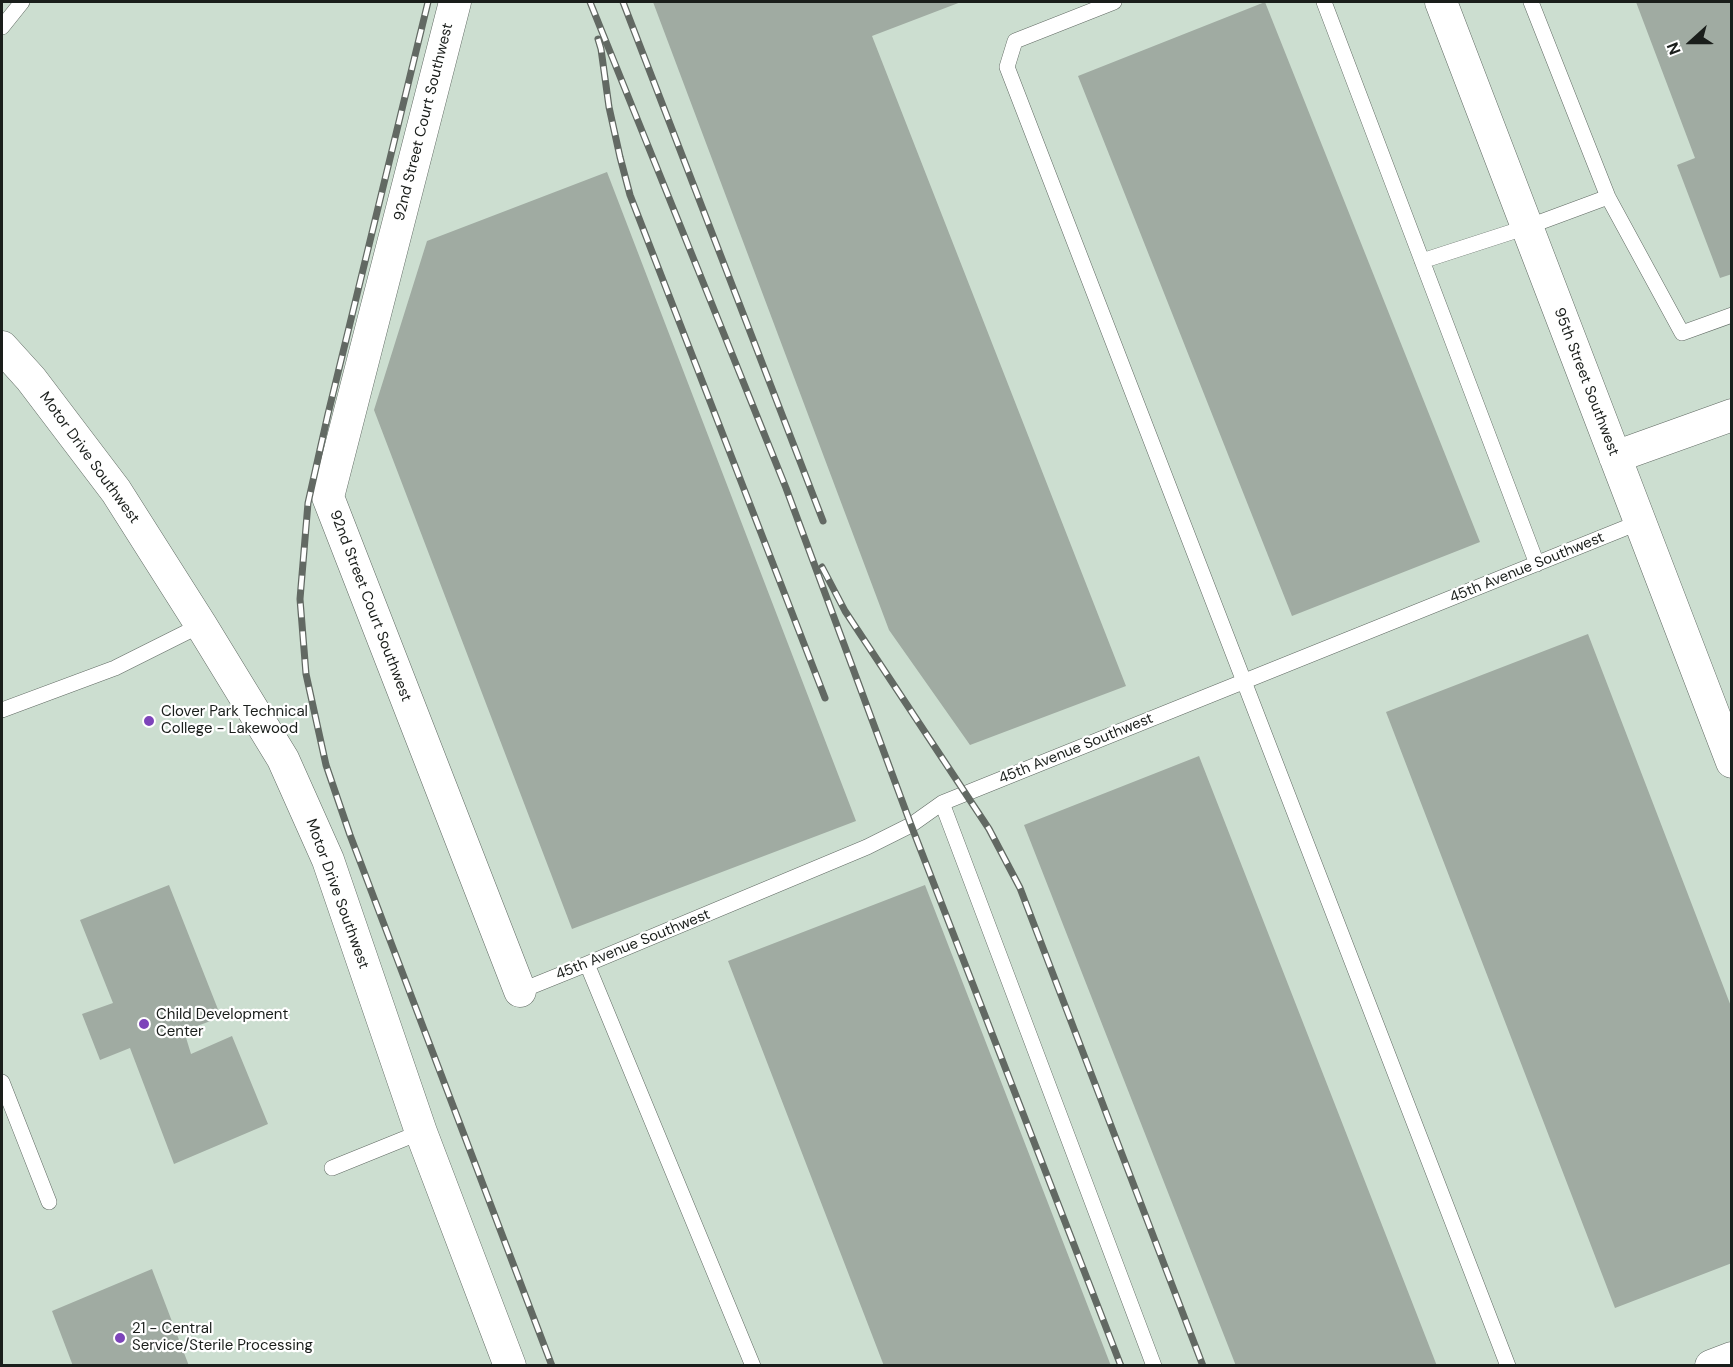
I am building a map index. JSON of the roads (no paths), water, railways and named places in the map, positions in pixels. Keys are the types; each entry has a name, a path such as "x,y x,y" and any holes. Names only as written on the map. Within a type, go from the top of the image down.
{"street":[{"name":"92nd Street Court Southwest","path":"455,2 328,497 520,991"},
{"name":"95th Street Southwest","path":"1441,2 1731,762"},
{"name":"Motor Drive Southwest","path":"2,347 31,379 116,491 283,759 328,860 421,1132 503,1358"},
{"path":"1615,458 1731,415"},
{"path":"1711,1365 1731,1358"}],"lane":[{"path":"2,27 22,2"},
{"path":"1114,2 1015,41 1007,67 1508,1365"},
{"path":"1324,2 1537,564"},
{"path":"1531,2 1608,197 1682,333 1731,315"},
{"path":"1422,261 1527,227 1608,197"},
{"name":"45th Avenue Southwest","path":"520,991 867,847 910,825 942,803 1640,522"},
{"path":"2,710 115,668 201,625"},
{"path":"942,803 1154,1365"},
{"path":"587,964 753,1365"},
{"path":"2,1082 49,1202"},
{"path":"332,1168 421,1132"}],"railway":[{"path":"428,2 308,503 300,599 306,674 326,765 350,835 552,1366"},
{"path":"590,2 786,488 911,825 1121,1366"},
{"path":"623,2 823,521"},
{"path":"598,39 609,107 630,195 825,698"},
{"path":"822,567 845,611 989,829 1020,888 1203,1366"}],"place":[{"name":"Clover Park Technical College - Lakewood","path":"149,721"},
{"name":"Child Development Center","path":"144,1024"},
{"name":"21 - Central Service/Sterile Processing","path":"120,1338"}]}
